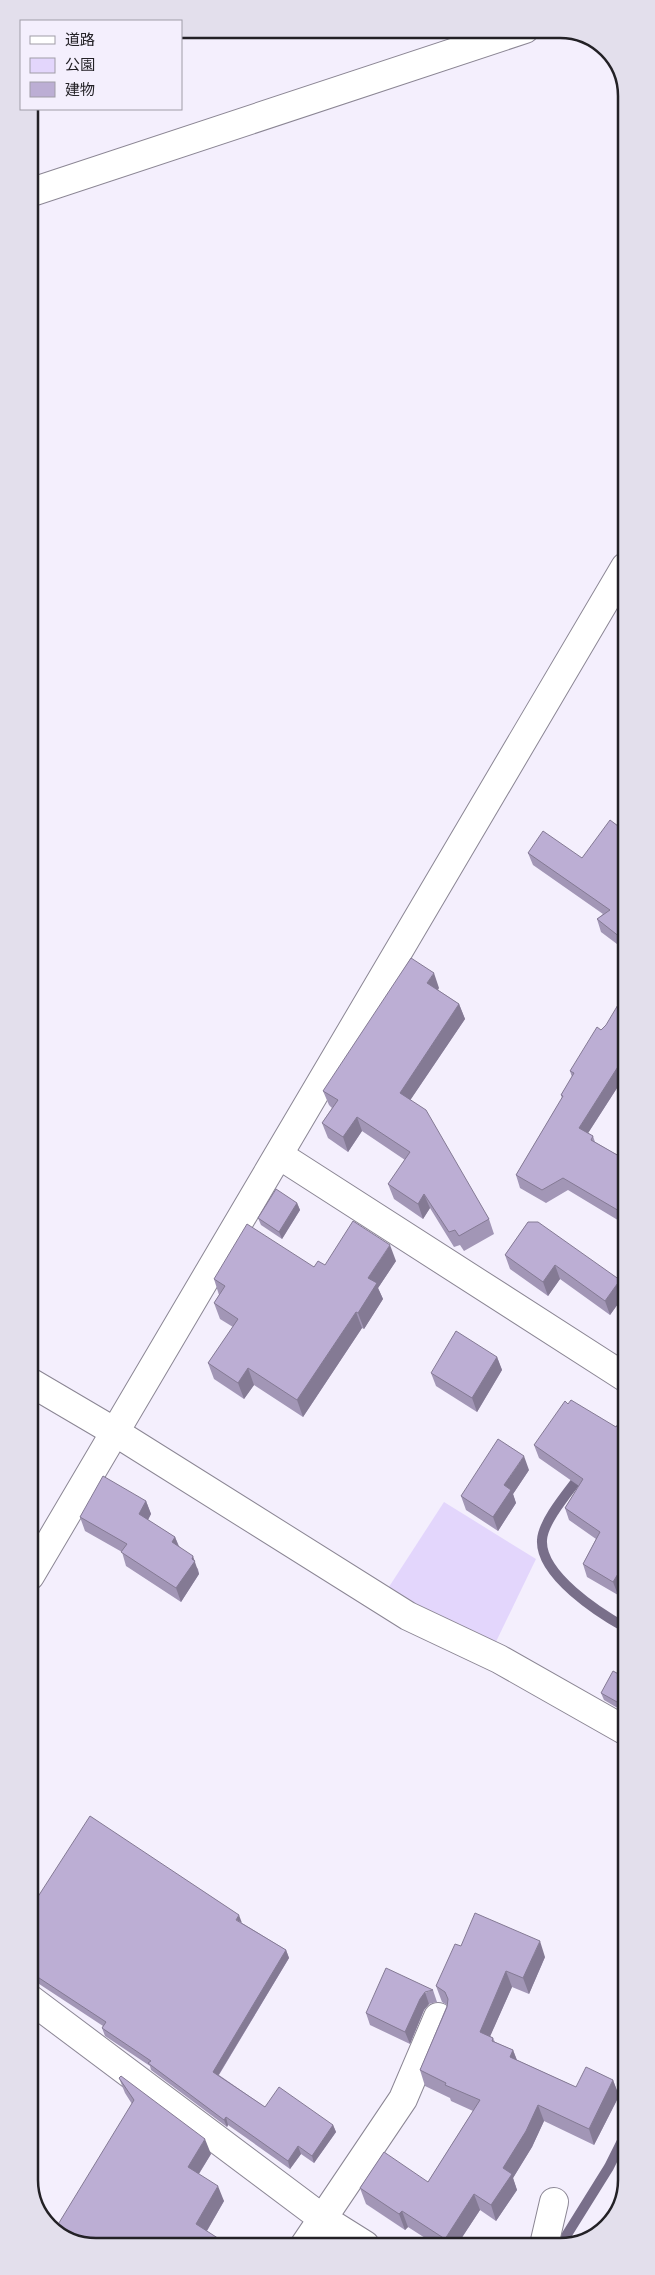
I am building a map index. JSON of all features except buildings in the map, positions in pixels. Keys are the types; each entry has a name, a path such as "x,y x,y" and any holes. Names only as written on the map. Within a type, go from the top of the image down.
{"street":[{"path":"38,190 498,38"},
{"path":"38,1562 618,579"},
{"path":"279,1155 618,1373"},
{"path":"38,1387 115,1432 408,1616 499,1659 618,1726"},
{"path":"38,2004 322,2218 353,2238"},
{"path":"309,2237 403,2099 438,2017"},
{"path":"546,2238 554,2202"}],"green space":[{"path":"444,1502 536,1559 492,1650 385,1593"}],"waterway":[{"path":"583,1472 547,1523 542,1540 544,1553 550,1566 573,1592 618,1623"},
{"path":"566,2237 618,2149"}]}
